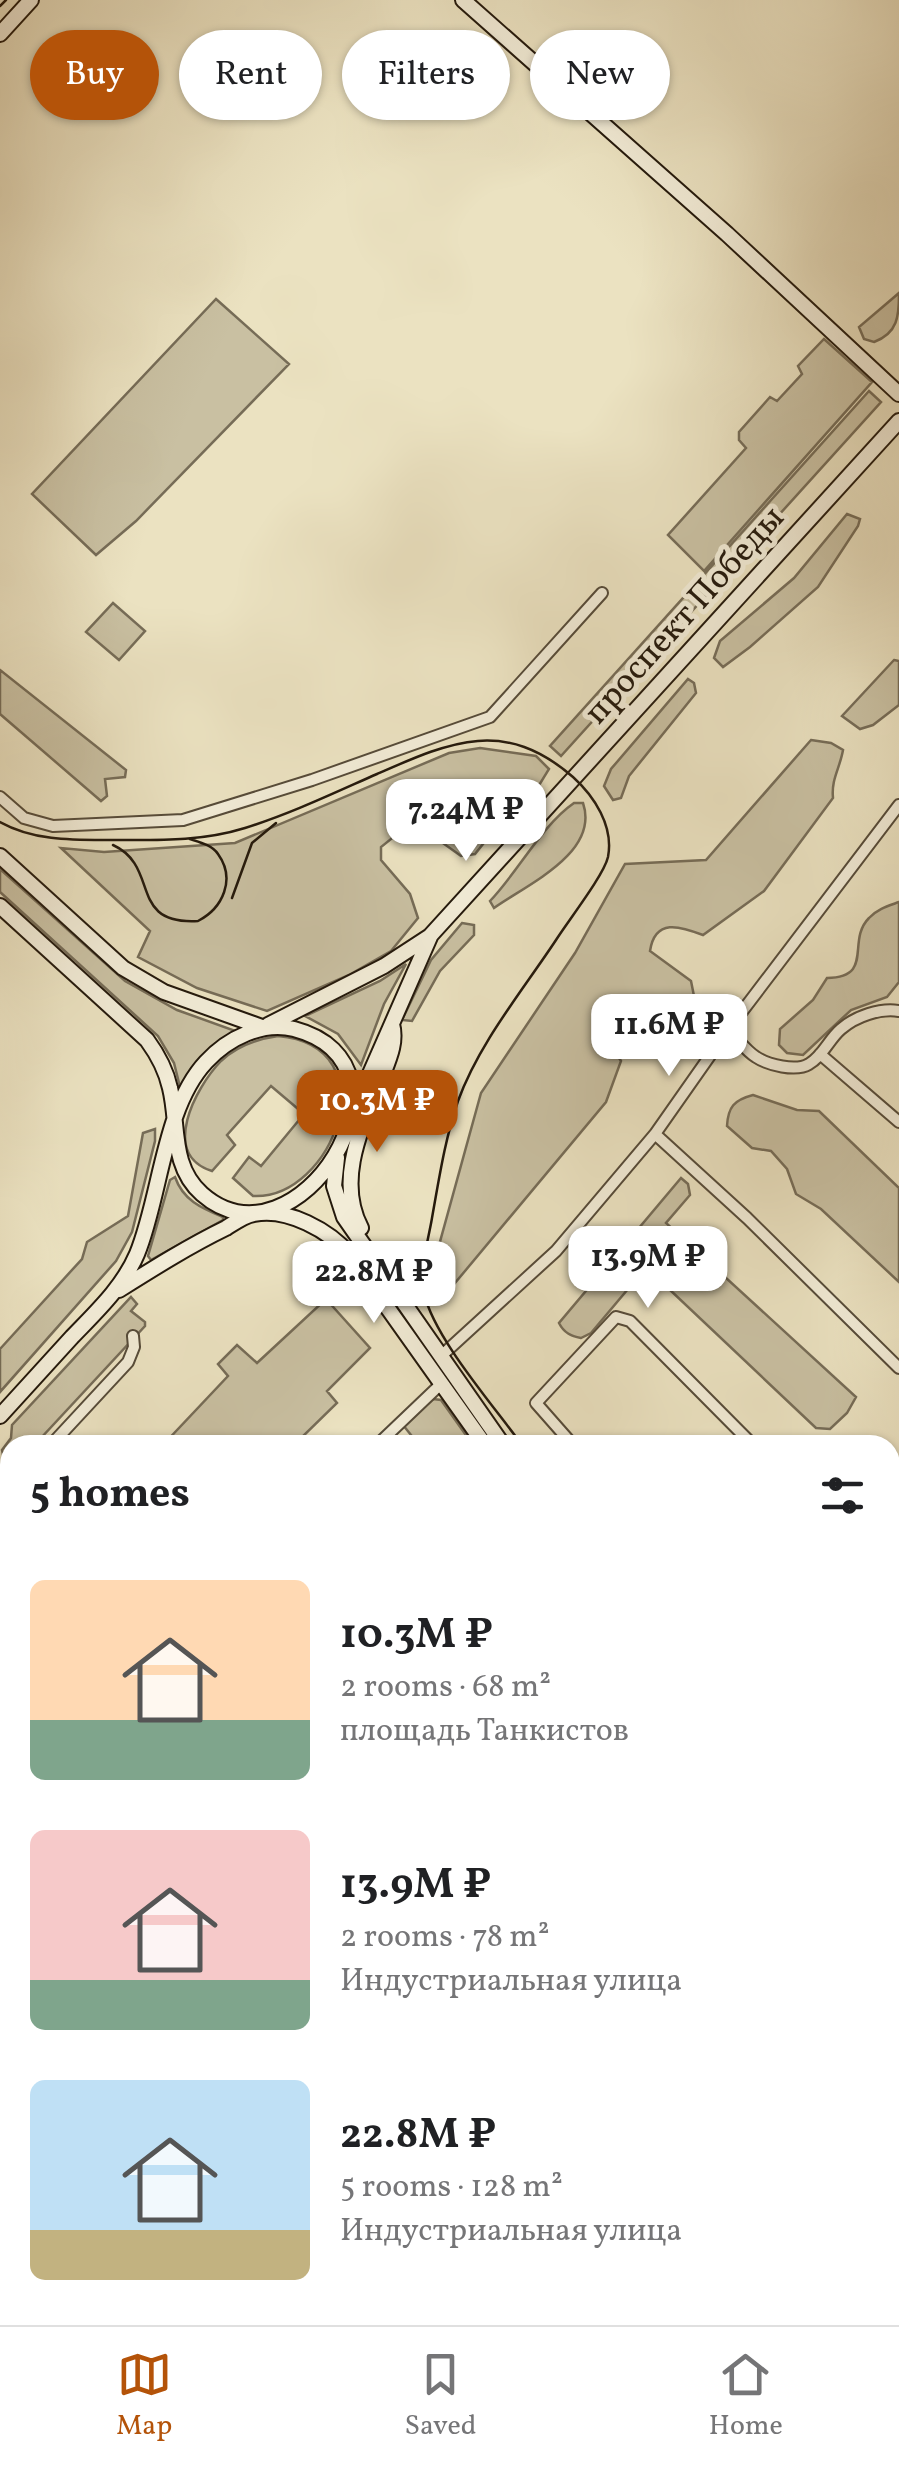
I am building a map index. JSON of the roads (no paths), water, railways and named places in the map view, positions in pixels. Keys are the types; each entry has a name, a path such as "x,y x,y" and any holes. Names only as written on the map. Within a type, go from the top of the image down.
{"main road":[{"path":"0,34 32,0"},
{"path":"463,0 899,394"},
{"name":"проспект Победы","path":"430,936 899,420"},
{"path":"0,856 123,968 164,992 262,1028 288,1028 332,1046 350,1076 352,1115"},
{"path":"0,906 146,1040 166,1072 183,1165 198,1191 222,1207 308,1224 342,1246 436,1389 476,1435"},
{"path":"430,936 342,1142 334,1174 335,1197 344,1216 496,1435"},
{"path":"0,1416 114,1293 137,1255 183,1099 202,1066 216,1051 384,966 430,936"},
{"path":"388,1280 388,1269 352,1210 349,1193 351,1165 393,1045 392,1024"},
{"path":"114,1293 190,1246 307,1190 342,1142"}],"street":[{"path":"0,797 24,818 53,826 183,820 312,780 490,718 602,594"},
{"path":"440,1357 556,1251 655,1134 728,1030 899,805"},
{"path":"728,1030 756,1057 780,1066 801,1067 820,1054 841,1029 864,1016 887,1009 899,1011"},
{"path":"820,1054 899,1122"},
{"path":"655,1134 747,1218 899,1368"},
{"path":"564,1435 536,1402 616,1318 630,1321 743,1435"},
{"path":"59,1435 128,1362 134,1347 132,1336"},
{"path":"388,1435 436,1389"}],"tram line":[{"path":"0,6 6,0"},
{"path":"0,822 26,833 68,839 211,836 279,816 429,753 476,741 500,741 548,758 588,793 605,823 608,857 467,1079 446,1144 423,1265 424,1293 440,1330 514,1435"},
{"path":"232,898 252,843 276,823"},
{"path":"113,845 137,867 153,905 162,914 176,920 198,921 220,901 226,873 215,851 190,839"}]}
